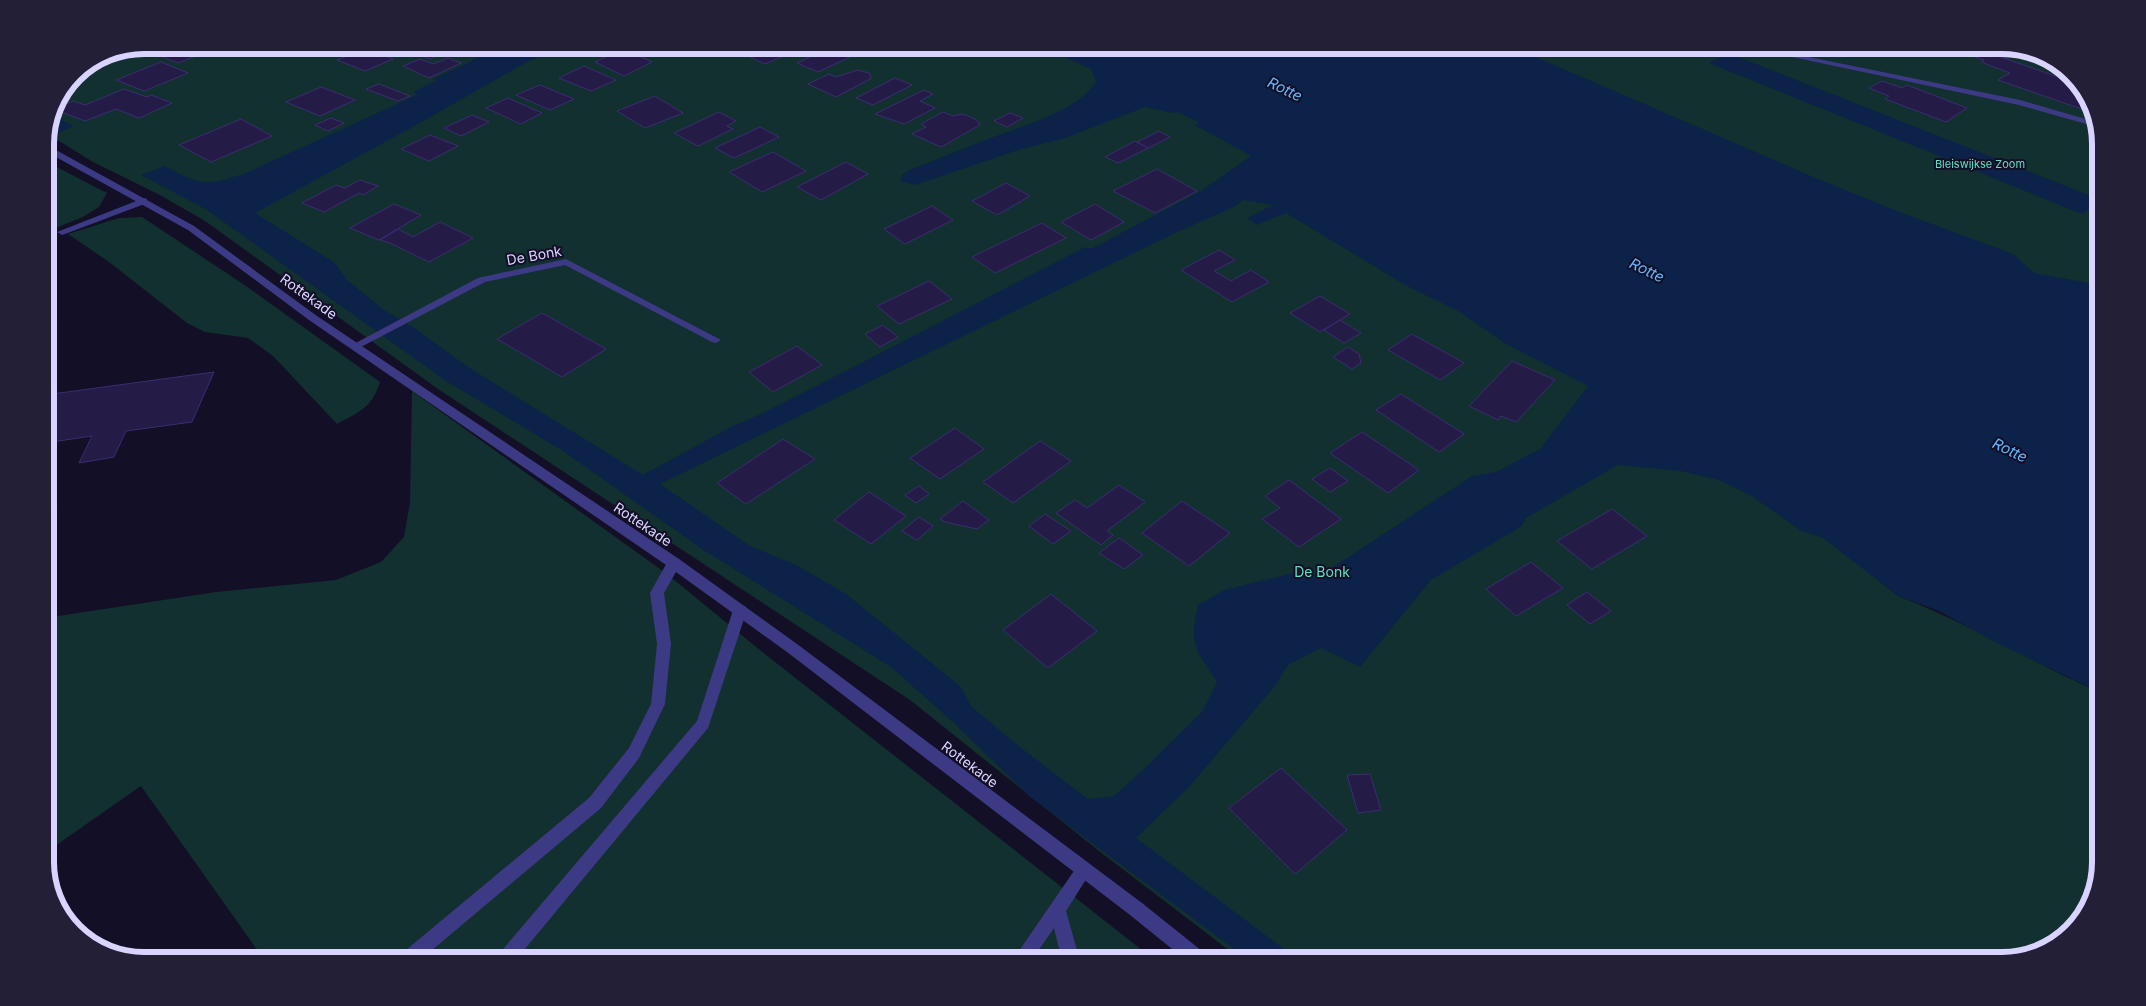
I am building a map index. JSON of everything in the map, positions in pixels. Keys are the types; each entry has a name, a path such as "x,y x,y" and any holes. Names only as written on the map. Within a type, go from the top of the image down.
{"street":[{"path":"1783,54 2020,103 2090,123"},
{"name":"Rottekade","path":"54,152 191,228 355,346 674,563 740,610 1189,952"},
{"path":"62,232 144,201"},
{"name":"De Bonk","path":"355,346 482,280 566,262 716,340"},
{"path":"417,952 595,802 634,753 658,704 664,644 657,592 674,563"},
{"path":"512,952 703,724 740,610"},
{"path":"1027,952 1084,870"},
{"path":"1057,910 1069,952"}],"green space":[{"name":"De Bonk","path":"1168,54 1307,117 1898,596 1950,618 2092,689 2092,868 2091,880 2085,897 2077,912 2062,930 2042,943 2020,951 1231,952 1099,851 910,700 438,389 205,221 158,194 93,162 54,138 57,120 63,104 72,89 84,76 104,63 126,55"},
{"name":"Bleiswijkse Zoom","path":"1417,54 2008,54 2020,55 2037,61 2057,72 2070,84 2083,104 2091,126 2092,350"},
{"path":"54,166 107,193 99,207 83,217 58,227 54,225"},
{"path":"142,217 243,284 380,382 369,404 337,424 273,356 248,338 205,332 187,323 109,262 68,234 119,218"},
{"path":"412,391 667,574 761,651 1145,952 259,952 141,786 54,847 54,617 216,592 336,580 381,562 404,537 410,502"}],"water":[{"name":"Rotte","path":"484,54 545,54 525,63 255,213 335,263 347,280 384,310 416,329 468,367 643,475 729,428 763,413 1085,247 1091,249 1201,191 1251,156 1195,125 1199,122 1177,112 1173,113 1145,107 1065,138 1018,150 915,185 901,181 901,176 908,171 1033,123 1076,101 1096,82 1091,69 1058,54 1529,54 1811,176 1902,213 2013,254 2034,273 2084,282 2092,285 2092,689 1995,642 1939,611 1898,596 1823,538 1800,530 1753,497 1719,480 1681,471 1618,465 1526,518 1522,526 1431,580 1360,667 1321,648 1288,665 1275,686 1189,787 1136,838 1288,952 1238,952 1029,796 954,723 891,667 702,549 563,451 446,381 207,210 141,175 165,166 187,177 204,182 222,180 246,173 417,95 413,92 437,80 433,79","holes":["1243,200 1273,205 1247,218 1257,225 1286,213 1405,285 1458,311 1506,344 1588,386 1540,449 1496,472 1472,476 1318,577 1302,571 1224,590 1198,605 1194,638 1203,662 1217,682 1202,712 1114,796 1088,799 1016,744 972,707 960,686 846,594 796,565 750,546 660,484 1173,234 1236,206"]},
{"path":"1733,55 2092,196 2092,207 2082,214 1709,63 1716,59"},
{"path":"58,118 74,126 58,133 55,132"}],"building":[{"path":"156,54 201,54 178,63"},
{"path":"352,54 381,54 393,59 365,71 337,60"},
{"path":"416,54 441,54 430,59"},
{"path":"612,54 634,54 652,62 624,76 595,62"},
{"path":"744,54 788,54 765,64"},
{"path":"817,54 843,54 850,57 818,72 797,63"},
{"path":"1967,54 1992,54 2058,77 2060,75 2070,84 2085,110 1998,80 2010,73 1981,62 1984,60"},
{"path":"448,58 461,63 429,78 403,66 420,59 433,64"},
{"path":"161,62 188,73 144,91 116,80"},
{"path":"584,66 616,80 591,91 559,78"},
{"path":"858,70 869,73 870,79 836,97 808,84 829,74 836,77"},
{"path":"895,78 912,85 873,105 856,98"},
{"path":"1882,81 1902,88 1907,85 1967,108 1946,122 1885,99 1889,96 1869,88"},
{"path":"379,84 410,96 398,101 366,89"},
{"path":"540,85 574,99 550,110 516,95"},
{"path":"321,87 355,100 320,116 286,102"},
{"path":"124,89 147,97 151,95 172,103 139,118 116,109 85,121 60,111 62,105 73,101 85,105"},
{"path":"924,90 933,94 920,101 935,108 904,124 875,114"},
{"path":"655,96 683,113 645,128 617,111"},
{"path":"508,98 542,113 521,124 486,108"},
{"path":"719,112 736,121 727,126 733,129 698,146 674,133"},
{"path":"943,112 953,116 962,114 968,116 977,120 980,125 941,147 912,134 926,127 921,124"},
{"path":"1010,113 1023,118 1007,127 994,121"},
{"path":"472,115 489,122 461,136 444,128"},
{"path":"331,118 344,123 328,131 315,125"},
{"path":"241,119 272,136 211,162 179,145"},
{"path":"760,127 779,137 734,158 715,148"},
{"path":"1159,131 1170,137 1148,148 1137,142"},
{"path":"430,135 458,146 429,161 401,149"},
{"path":"1135,141 1148,148 1118,163 1105,157"},
{"path":"773,152 806,171 762,192 729,172"},
{"path":"846,162 868,174 821,200 797,187"},
{"path":"1157,169 1197,191 1155,213 1113,191"},
{"path":"360,180 378,186 363,195 359,193 324,212 302,203 336,185 345,188"},
{"path":"1006,183 1030,196 997,215 972,201"},
{"path":"394,204 421,215 379,240 350,228"},
{"path":"1095,204 1124,222 1091,240 1061,222"},
{"path":"932,206 953,220 905,244 884,229"},
{"path":"440,222 473,238 429,262 380,240 398,229 413,237"},
{"path":"1042,223 1066,238 995,273 972,257"},
{"path":"1219,250 1235,260 1214,271 1231,281 1251,270 1269,282 1232,302 1181,270"},
{"path":"929,281 952,299 899,324 877,306"},
{"path":"1320,296 1350,314 1320,332 1290,313"},
{"path":"542,313 606,349 562,377 497,339"},
{"path":"1340,320 1361,333 1344,343 1324,330"},
{"path":"883,325 898,337 880,347 865,334"},
{"path":"1412,334 1464,363 1440,380 1388,350"},
{"path":"797,346 822,365 773,392 749,372"},
{"path":"1348,347 1359,354 1361,363 1352,369 1333,357"},
{"path":"1512,361 1555,380 1516,422 1501,416 1498,420 1469,406"},
{"path":"214,372 192,422 126,431 114,457 79,463 92,436 54,442 54,394"},
{"path":"1401,394 1464,434 1439,452 1376,410"},
{"path":"955,428 984,449 940,479 910,458"},
{"path":"1362,432 1419,470 1388,493 1330,453"},
{"path":"783,439 815,459 746,504 717,483"},
{"path":"1040,441 1071,461 1013,503 983,482"},
{"path":"1330,468 1348,481 1330,492 1312,479"},
{"path":"1289,480 1341,519 1299,547 1262,519 1280,508 1265,496"},
{"path":"1119,485 1145,502 1107,531 1113,535 1101,545 1056,513 1075,500 1087,508"},
{"path":"919,486 929,494 916,503 905,495"},
{"path":"869,492 906,516 871,544 834,520"},
{"path":"963,501 989,520 977,529 945,522 940,519"},
{"path":"1182,501 1230,533 1189,566 1142,533"},
{"path":"1612,509 1647,536 1592,569 1557,541"},
{"path":"1045,514 1071,531 1053,544 1029,526"},
{"path":"919,517 933,526 917,540 902,531"},
{"path":"1119,538 1143,555 1124,569 1099,553"},
{"path":"1531,562 1563,588 1516,616 1486,589"},
{"path":"1587,592 1611,611 1590,624 1567,605"},
{"path":"1051,594 1097,631 1048,668 1003,630"},
{"path":"1281,768 1347,830 1295,874 1229,808"},
{"path":"1370,774 1381,810 1358,813 1347,775"}]}
